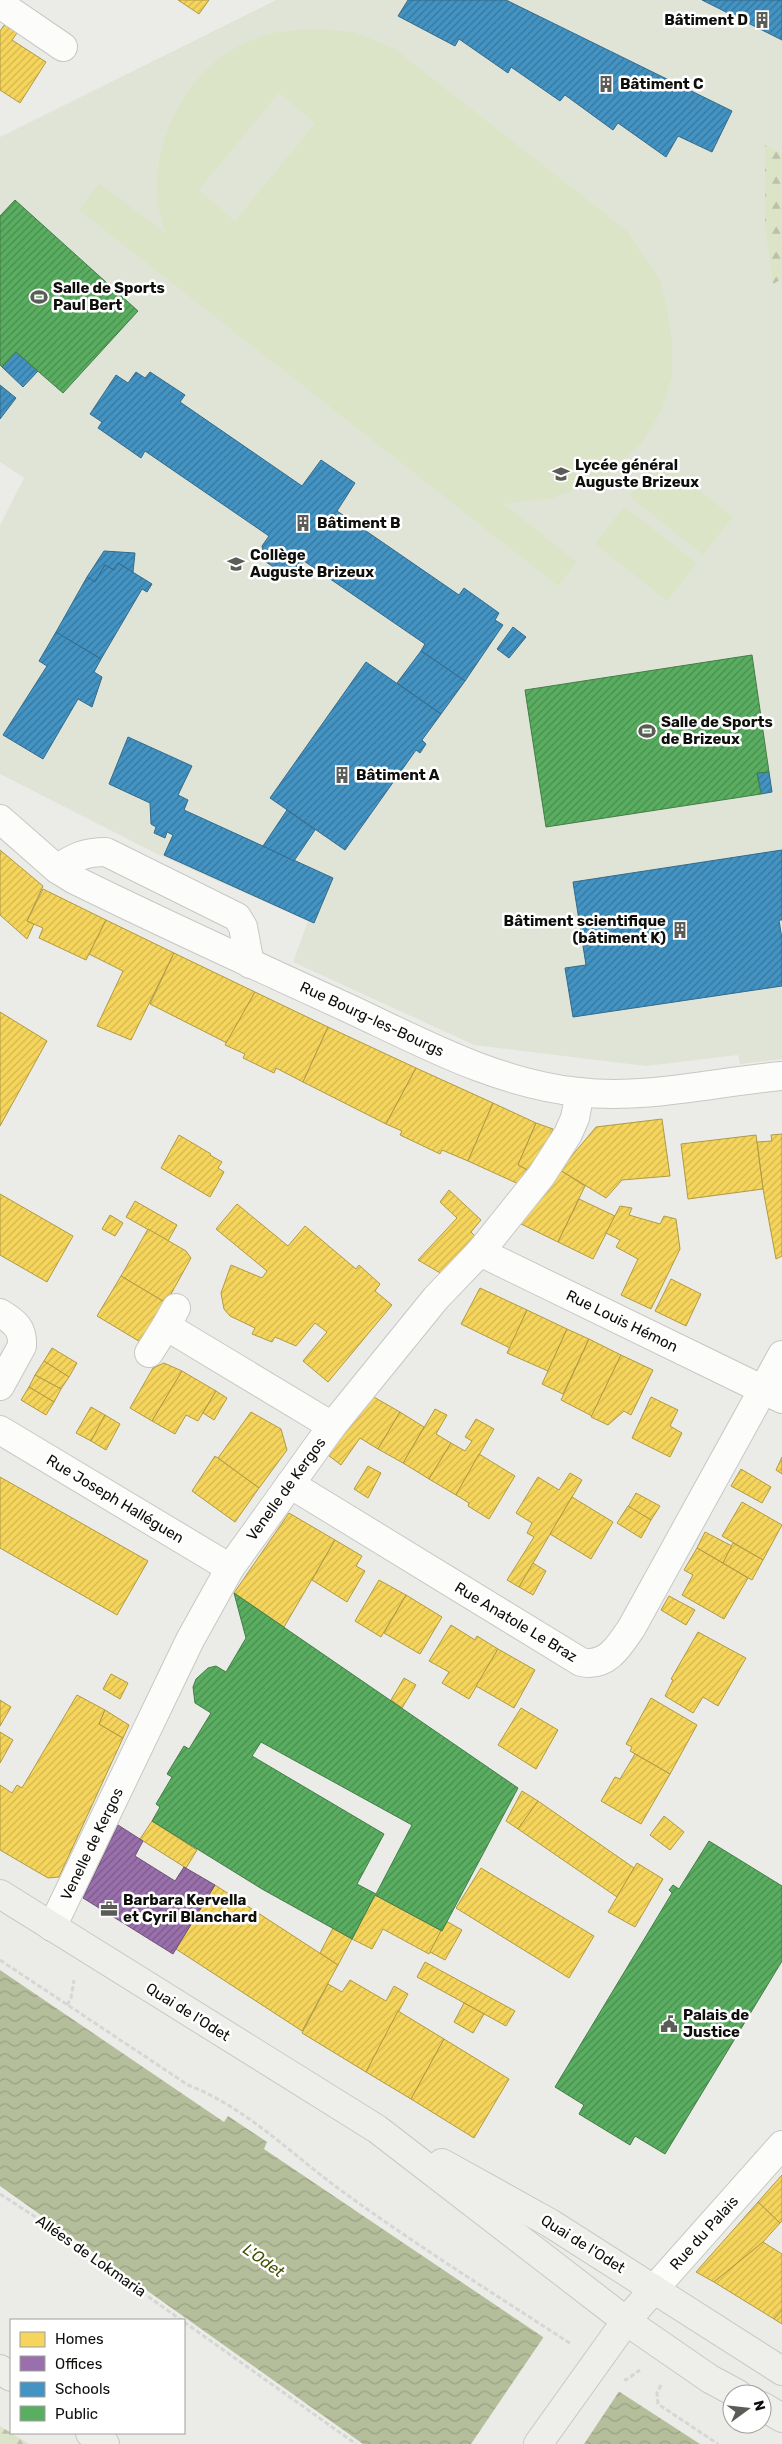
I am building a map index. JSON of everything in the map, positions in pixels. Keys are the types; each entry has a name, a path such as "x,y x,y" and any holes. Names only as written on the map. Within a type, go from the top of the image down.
{"main road":[{"name":"Quai de l'Odet","path":"0,1894 377,2129 504,2196 654,2288 782,2371"},
{"name":"Quai de l'Odet","path":"377,2129 626,2322 722,2385"},
{"name":"Rue du Palais","path":"538,2444 594,2365 654,2288"},
{"path":"91,2434 105,2444"}],"street":[{"path":"0,4 63,47"},
{"name":"Rue Bourg-les-Bourgs","path":"0,819 57,868 73,879 250,964 497,1075 542,1087 611,1094 653,1092 782,1076"},
{"path":"57,868 76,855 88,852 106,852 237,917 243,927 250,964"},
{"name":"Venelle de Kergos","path":"52,1927 190,1640 230,1568 332,1426 436,1298 480,1252 541,1176 568,1134 575,1118 580,1092"},
{"name":"Rue Louis Hémon","path":"480,1252 773,1395"},
{"path":"0,1313 14,1321 22,1331 22,1346 0,1386"},
{"path":"149,1353 171,1317 332,1426"},
{"path":"773,1395 782,1355"},
{"name":"Rue Anatole Le Braz","path":"290,1484 581,1662 591,1665 603,1661 612,1653 632,1627 773,1395"},
{"name":"Rue Joseph Halléguen","path":"0,1430 230,1568"},
{"name":"Rue du Palais","path":"654,2288 782,2145"}],"path":[{"path":"0,1960 188,2085 216,2095 287,2145 304,2164 594,2365 626,2380 640,2370 647,2370"},
{"name":"Allées de Lokmaria","path":"0,2194 179,2319"},
{"name":"Allées de Lokmaria","path":"185,2323 356,2444"},
{"path":"658,2378 663,2382 657,2393 658,2404 718,2444"}],"shaded area":[{"name":"Lycée général Auguste Brizeux","path":"276,0 782,0 782,1059 740,1064 738,1055 646,1066 474,1045 293,962 308,921 159,855 0,774 0,525 24,478 0,462 0,137"}],"green space":[{"path":"320,29 354,32 395,49 626,230 659,278 666,302 672,339 672,377 661,412 641,444 611,472 594,483 553,498 504,504 577,562 558,586 79,210 99,183 164,232 157,199 158,170 163,145 171,122 183,99 198,79 216,61 236,47 259,37 289,31","holes":["279,93 315,123 235,221 199,190"]},
{"path":"765,145 782,154 782,279 773,284 765,227"},
{"path":"659,459 733,517 703,555 629,496"},
{"path":"624,506 697,563 667,601 595,544"},
{"path":"0,2426 10,2434 29,2444 0,2444"}],"water":[{"name":"L'Odet","path":"0,1970 224,2122 228,2116 267,2142 264,2149 540,2335 589,2372 700,2444 363,2444 0,2186"}],"pier":[{"path":"545,2335 620,2390 584,2444 471,2444"}],"building: Homes":[{"path":"178,0 209,0 199,14"},
{"path":"5,24 17,33 12,40 46,62 20,103 0,90 0,31"},
{"path":"0,850 43,886 27,921 34,924 27,939 0,915"},
{"path":"43,889 106,920 86,960 39,938 43,928 27,921"},
{"path":"106,920 174,953 131,1040 97,1026 123,971 89,954"},
{"path":"174,953 255,992 227,1043 150,1004"},
{"path":"255,992 328,1027 303,1082 276,1068 274,1073 243,1058 245,1054 225,1045"},
{"path":"0,1012 47,1041 0,1126"},
{"path":"328,1027 416,1068 386,1124 303,1082"},
{"path":"416,1068 493,1103 468,1161 442,1150 440,1154 400,1135 402,1131 386,1124"},
{"path":"493,1103 536,1123 518,1165 532,1172 523,1186 468,1161"},
{"path":"662,1119 670,1176 622,1180 606,1198 560,1170 596,1127"},
{"path":"536,1123 553,1129 532,1172 518,1165"},
{"path":"782,1134 782,1256 776,1259 763,1189 757,1142 772,1141 771,1135"},
{"path":"179,1135 222,1162 218,1168 224,1172 210,1197 161,1168"},
{"path":"756,1135 763,1189 688,1199 681,1144"},
{"path":"560,1170 585,1186 558,1242 517,1222"},
{"path":"449,1190 481,1220 471,1232 478,1239 442,1274 418,1260 457,1218 440,1202"},
{"path":"0,1194 73,1236 47,1282 0,1255"},
{"path":"579,1199 615,1216 593,1259 558,1242"},
{"path":"135,1201 177,1225 168,1241 126,1217"},
{"path":"237,1204 288,1246 305,1226 356,1269 359,1265 380,1284 375,1291 392,1305 328,1382 303,1361 327,1332 315,1323 296,1346 275,1337 272,1342 252,1334 255,1328 230,1316 224,1309 221,1293 231,1265 262,1278 267,1271 216,1229"},
{"path":"620,1206 632,1208 629,1215 660,1224 664,1216 676,1219 680,1249 651,1309 621,1295 638,1259 616,1247 620,1240 606,1233"},
{"path":"110,1215 123,1223 115,1236 102,1229"},
{"path":"148,1229 186,1251 191,1258 166,1303 121,1276"},
{"path":"121,1276 166,1303 142,1343 97,1316"},
{"path":"671,1279 701,1294 686,1326 655,1311"},
{"path":"480,1288 527,1310 510,1348 461,1324"},
{"path":"527,1310 567,1329 548,1371 507,1353"},
{"path":"567,1329 589,1339 563,1394 542,1384"},
{"path":"589,1339 621,1355 592,1416 561,1400"},
{"path":"52,1348 77,1363 69,1377 44,1361"},
{"path":"621,1355 653,1370 631,1415 624,1411 608,1425 591,1417"},
{"path":"44,1361 69,1377 61,1389 35,1375"},
{"path":"164,1363 182,1371 152,1421 130,1408 153,1368"},
{"path":"182,1371 216,1391 198,1421 186,1415 175,1434 152,1421"},
{"path":"35,1375 61,1389 54,1402 29,1387"},
{"path":"29,1387 54,1402 46,1415 21,1400"},
{"path":"216,1391 227,1398 214,1420 203,1413"},
{"path":"372,1396 400,1412 378,1449 360,1438 341,1465 328,1455"},
{"path":"651,1397 678,1410 670,1426 682,1433 670,1457 632,1438"},
{"path":"91,1407 105,1415 91,1441 76,1433"},
{"path":"435,1409 447,1415 436,1434 451,1443 429,1479 403,1463"},
{"path":"251,1412 281,1429 287,1450 259,1488 218,1458"},
{"path":"400,1412 424,1427 403,1463 378,1449"},
{"path":"105,1415 120,1424 106,1450 91,1441"},
{"path":"476,1419 494,1429 456,1495 429,1479 451,1443 465,1451 472,1441 465,1437"},
{"path":"479,1454 515,1476 489,1519 468,1506 469,1503 456,1495"},
{"path":"215,1456 259,1488 235,1522 192,1491"},
{"path":"782,1457 782,1474 776,1470"},
{"path":"368,1466 381,1473 368,1498 354,1489"},
{"path":"741,1469 771,1487 762,1503 731,1486"},
{"path":"570,1473 582,1480 519,1587 507,1580 534,1537 527,1533 532,1523 516,1513 538,1477 559,1490"},
{"path":"0,1477 148,1561 117,1615 0,1548"},
{"path":"636,1493 660,1506 651,1520 628,1507"},
{"path":"572,1497 613,1522 591,1559 550,1534"},
{"path":"742,1502 782,1525 763,1560 722,1536"},
{"path":"628,1506 651,1520 641,1538 617,1523"},
{"path":"289,1513 335,1540 284,1627 234,1593"},
{"path":"705,1532 732,1546 723,1563 697,1548"},
{"path":"335,1540 362,1556 356,1566 365,1571 347,1602 312,1580"},
{"path":"733,1543 763,1560 752,1580 723,1563"},
{"path":"697,1548 748,1578 724,1619 682,1595 693,1575 684,1570"},
{"path":"533,1563 546,1571 533,1595 519,1587"},
{"path":"379,1580 406,1595 381,1637 355,1621"},
{"path":"406,1595 442,1617 420,1654 384,1633"},
{"path":"669,1596 695,1610 686,1625 661,1610"},
{"path":"451,1625 475,1640 477,1636 498,1649 469,1699 442,1683 449,1672 429,1661"},
{"path":"698,1632 746,1658 718,1706 703,1697 693,1713 665,1696 673,1680 671,1679"},
{"path":"498,1649 535,1670 514,1708 476,1686"},
{"path":"111,1674 128,1683 120,1699 103,1689"},
{"path":"404,1678 416,1685 402,1708 391,1700"},
{"path":"77,1695 105,1710 99,1724 123,1738 59,1877 48,1878 0,1850 0,1785 12,1793 17,1785 22,1788"},
{"path":"651,1698 697,1725 670,1774 630,1751 632,1747 626,1744"},
{"path":"0,1700 11,1707 0,1726"},
{"path":"521,1708 558,1730 536,1769 498,1745"},
{"path":"105,1710 129,1725 123,1738 99,1724"},
{"path":"0,1732 13,1740 0,1763"},
{"path":"635,1754 670,1774 641,1824 601,1801 615,1777 620,1779"},
{"path":"522,1791 538,1801 518,1829 506,1821"},
{"path":"538,1801 634,1868 617,1897 518,1829"},
{"path":"664,1816 684,1832 670,1850 650,1835"},
{"path":"152,1821 197,1850 186,1868 140,1839"},
{"path":"637,1863 663,1879 635,1927 608,1912"},
{"path":"481,1868 594,1936 569,1978 456,1908"},
{"path":"215,1885 338,1965 302,2031 176,1949"},
{"path":"375,1895 442,1931 429,1954 383,1929 372,1949 352,1939"},
{"path":"446,1921 462,1930 445,1960 430,1952"},
{"path":"333,1928 352,1939 338,1965 320,1953"},
{"path":"425,1962 515,2011 506,2026 417,1977"},
{"path":"350,1980 386,2001 394,1986 408,1994 366,2072 302,2033 328,1984 342,1992"},
{"path":"464,2003 484,2014 473,2033 454,2022"},
{"path":"398,2011 444,2039 411,2099 366,2072"},
{"path":"444,2039 509,2079 474,2138 411,2099"},
{"path":"782,2175 782,2221 780,2223 758,2202"},
{"path":"758,2202 780,2223 763,2242 714,2282 696,2272"},
{"path":"763,2242 782,2254 782,2310 774,2319 714,2282"},
{"path":"782,2310 782,2324 774,2319"}],"building: Offices":[{"path":"118,1825 143,1841 135,1856 175,1881 184,1867 215,1885 173,1954 83,1898"}],"building: Schools":[{"name":"Bâtiment C","path":"408,0 506,0 732,111 712,152 678,136 666,157 618,123 613,130 565,95 560,101 511,67 508,73 459,39 455,46 398,16"},
{"name":"Bâtiment D","path":"702,0 782,0 782,40"},
{"path":"16,352 38,371 23,387 2,367"},
{"name":"Bâtiment B","path":"136,372 145,378 150,372 185,395 180,402 302,486 321,460 355,483 337,511 459,595 464,588 499,613 495,620 503,625 465,681 421,651 425,644 304,561 298,569 281,572 266,562 262,546 269,536 145,451 141,458 98,428 102,422 90,414 116,375 128,383"},
{"path":"0,385 16,398 0,419"},
{"path":"104,551 135,553 133,572 118,563 114,570 105,565 95,582 87,577"},
{"path":"118,563 152,584 147,592 142,589 101,659 56,632 87,577 95,582 105,565 114,570"},
{"path":"513,627 526,637 509,658 497,649"},
{"path":"56,632 101,659 94,672 102,677 92,707 78,699 43,759 3,735 47,666 39,661"},
{"path":"421,651 465,681 441,714 397,683"},
{"name":"Bâtiment A","path":"366,662 441,714 422,740 426,744 420,753 416,750 345,850 270,798"},
{"path":"128,737 192,766 178,795 188,800 184,810 333,878 314,923 164,855 173,835 167,832 165,838 154,833 156,827 151,824 150,803 109,784"},
{"path":"769,772 772,792 761,794 757,773"},
{"path":"287,810 315,830 294,861 263,846"},
{"name":"Bâtiment scientifique (bâtiment K)","path":"782,850 782,920 779,920 782,939 782,986 573,1017 565,968 586,965 573,882"}],"building: Public":[{"path":"15,200 138,311 63,393 16,352 2,367 0,365 0,216"},
{"name":"Salle de Sports de Brizeux","path":"752,655 769,772 757,773 761,794 546,827 525,690"},
{"path":"234,1593 518,1788 442,1931 375,1895 352,1939 262,1889 152,1821 160,1807 156,1804 172,1777 167,1774 184,1746 189,1749 211,1713 195,1703 193,1687 196,1679 208,1668 216,1666 226,1672 246,1638","holes":["261,1742 412,1825 376,1894 357,1884 384,1834 252,1756"]},
{"name":"Palais de Justice","path":"709,1841 782,1886 782,1961 665,2154 635,2136 630,2145 579,2114 584,2105 555,2087 672,1893 669,1890 673,1885 679,1889"}],"place":[{"name":"Bâtiment D","path":"762,20"},
{"name":"Bâtiment C","path":"606,84"},
{"name":"Salle de Sports Paul Bert","path":"39,297"},
{"name":"Lycée général Auguste Brizeux","path":"561,474"},
{"name":"Bâtiment B","path":"303,523"},
{"name":"Collège Auguste Brizeux","path":"236,564"},
{"name":"Salle de Sports de Brizeux","path":"647,731"},
{"name":"Bâtiment A","path":"342,775"},
{"name":"Bâtiment scientifique (bâtiment K)","path":"680,930"},
{"name":"Barbara Kervella et Cyril Blanchard","path":"109,1909"},
{"name":"Palais de Justice","path":"669,2024"}]}
